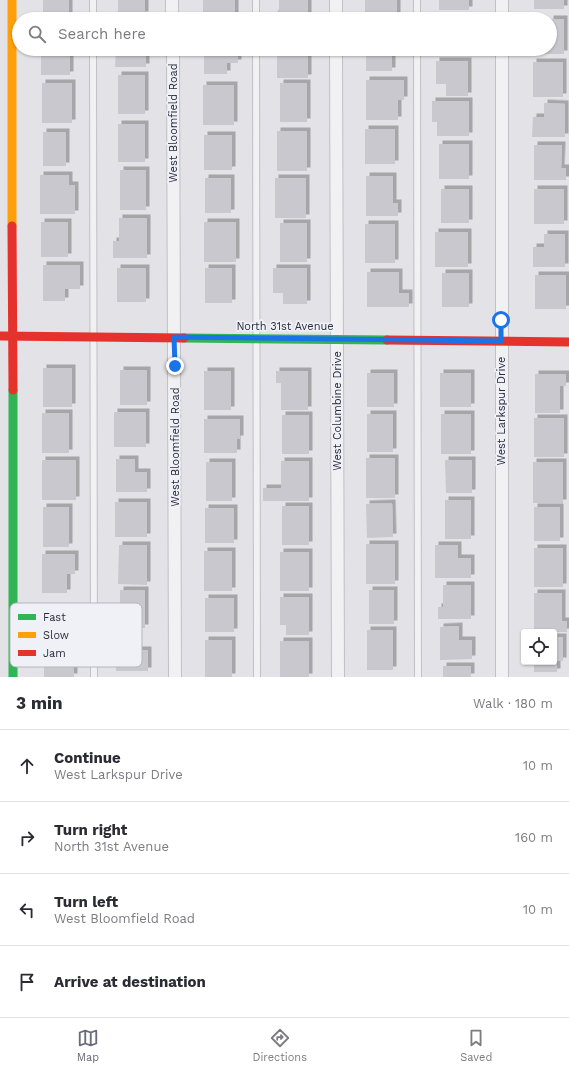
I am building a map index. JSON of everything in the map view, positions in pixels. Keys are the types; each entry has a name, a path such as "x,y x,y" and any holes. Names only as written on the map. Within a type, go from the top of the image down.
{"street":[{"path":"12,0 13,603"},
{"path":"172,0 172,12"},
{"path":"336,0 336,12"},
{"path":"502,0 502,12"},
{"name":"West Bloomfield Road","path":"172,56 175,677"},
{"name":"West Columbine Drive","path":"336,56 338,677"},
{"name":"West Larkspur Drive","path":"502,56 502,677"},
{"name":"North 31st Avenue","path":"0,336 569,342"},
{"path":"13,667 13,677"}],"lane":[{"path":"93,0 93,12"},
{"path":"256,0 256,12"},
{"path":"417,0 417,12"},
{"path":"93,56 94,603"},
{"path":"256,56 257,677"},
{"path":"417,56 418,677"}],"building":[{"path":"43,0 69,0 69,12 43,12"},
{"path":"118,0 145,0 145,12 118,12"},
{"path":"203,0 235,0 235,12 203,12"},
{"path":"279,0 308,0 308,12 279,12"},
{"path":"365,0 397,0 397,12 365,12"},
{"path":"439,0 469,0 469,10 439,10"},
{"path":"534,0 564,0 564,9 534,9"},
{"path":"557,19 564,19 564,54 557,54"},
{"path":"41,56 70,56 70,75 41,75"},
{"path":"116,56 146,56 146,67 115,67"},
{"path":"204,56 238,56 238,63 227,63 227,74 204,74"},
{"path":"277,56 308,56 308,78 277,78"},
{"path":"366,56 392,56 392,71 366,71"},
{"path":"436,61 468,61 468,96 446,96 446,84 436,84"},
{"path":"533,62 563,62 563,97 533,97"},
{"path":"118,75 145,75 145,114 118,114"},
{"path":"366,80 404,80 404,100 398,100 398,120 366,120"},
{"path":"42,83 72,83 72,123 42,123"},
{"path":"280,83 307,83 307,122 280,122"},
{"path":"203,85 234,85 234,125 203,125"},
{"path":"432,101 469,101 469,136 437,136 437,122 432,122"},
{"path":"544,103 565,104 565,137 532,137 533,117 544,117"},
{"path":"118,124 145,124 145,162 118,162"},
{"path":"365,129 395,129 395,164 365,164"},
{"path":"277,131 307,131 307,171 277,171"},
{"path":"43,132 66,132 66,166 43,166"},
{"path":"204,135 232,135 232,170 204,170"},
{"path":"439,144 469,144 469,179 439,179"},
{"path":"534,145 562,145 561,168 566,168 566,180 534,180"},
{"path":"120,170 146,170 146,210 120,210"},
{"path":"40,175 69,175 69,185 75,185 75,214 40,214"},
{"path":"366,176 393,176 393,203 398,203 398,216 366,216"},
{"path":"205,178 231,178 231,213 205,213"},
{"path":"275,178 306,178 306,218 275,218"},
{"path":"441,189 469,189 469,223 441,223"},
{"path":"534,189 564,189 564,224 534,224"},
{"path":"119,218 147,218 147,258 113,258 113,241 119,241"},
{"path":"41,222 68,222 68,257 41,257"},
{"path":"204,222 236,222 236,262 204,262"},
{"path":"280,223 307,223 307,262 280,262"},
{"path":"365,224 395,224 395,263 365,263"},
{"path":"435,232 468,232 468,267 435,267"},
{"path":"544,234 565,234 565,267 533,267 533,247 544,247"},
{"path":"43,265 80,265 80,289 65,289 65,301 43,301"},
{"path":"117,268 146,268 146,302 117,302"},
{"path":"205,268 232,268 232,303 205,303"},
{"path":"273,268 307,268 307,304 283,304 283,293 273,293"},
{"path":"367,272 399,272 399,293 409,293 409,307 367,307"},
{"path":"442,273 469,273 469,307 442,307"},
{"path":"535,275 566,275 566,309 535,309"},
{"path":"43,368 72,368 72,407 43,407"},
{"path":"120,370 147,370 147,405 120,405"},
{"path":"204,371 231,371 231,410 204,410"},
{"path":"276,371 308,371 308,410 281,410 281,383 276,383"},
{"path":"367,373 394,373 394,407 367,407"},
{"path":"440,373 471,373 471,407 440,407"},
{"path":"535,374 566,374 566,386 560,386 560,413 535,413"},
{"path":"114,412 146,412 146,447 114,447"},
{"path":"42,413 69,413 69,453 42,453"},
{"path":"367,414 393,414 393,452 367,452"},
{"path":"441,414 471,414 471,454 441,454"},
{"path":"282,415 309,415 309,454 282,454"},
{"path":"534,418 564,418 564,457 534,457"},
{"path":"204,419 240,419 240,439 237,439 237,453 204,453"},
{"path":"366,458 395,458 395,498 366,498"},
{"path":"116,459 135,459 135,472 147,472 147,492 116,492"},
{"path":"42,460 76,460 76,500 42,500"},
{"path":"445,460 472,460 472,493 446,493"},
{"path":"281,461 309,461 309,501 263,501 263,488 281,488"},
{"path":"206,462 232,462 232,501 206,501"},
{"path":"533,462 563,462 563,503 533,503"},
{"path":"445,500 471,500 471,539 445,539"},
{"path":"115,502 147,502 147,537 115,537"},
{"path":"392,503 393,537 367,538 366,504"},
{"path":"282,506 309,506 309,545 282,545"},
{"path":"43,507 69,507 69,547 43,547"},
{"path":"534,507 560,507 560,541 534,541"},
{"path":"205,508 234,508 234,543 205,543"},
{"path":"366,544 395,544 395,584 366,584"},
{"path":"119,545 147,545 147,585 118,584"},
{"path":"435,545 458,545 458,558 471,558 471,578 435,578"},
{"path":"534,548 563,548 563,587 534,587"},
{"path":"204,551 232,551 232,591 204,591"},
{"path":"280,552 309,552 309,591 280,591"},
{"path":"42,554 75,554 75,574 67,574 67,593 42,593"},
{"path":"443,585 471,585 471,619 438,619 438,607 443,607"},
{"path":"120,590 145,590 145,628 142,628 142,603 120,603"},
{"path":"369,590 394,590 394,624 369,624"},
{"path":"534,593 562,593 562,621 567,621 567,632 557,632 557,629 534,629"},
{"path":"280,597 309,597 309,635 286,635 286,625 280,625"},
{"path":"205,598 234,598 234,632 205,632"},
{"path":"459,626 459,640 472,640 472,659 440,660 440,627"},
{"path":"367,630 393,630 393,670 367,670"},
{"path":"557,637 563,637 563,661 557,661"},
{"path":"205,640 232,640 232,677 205,677"},
{"path":"280,641 309,641 309,677 280,677"},
{"path":"142,650 148,650 148,671 116,671 116,667 142,667"},
{"path":"534,665 557,665 557,672 534,672"},
{"path":"443,666 471,666 471,677 443,677"},
{"path":"44,667 74,667 74,677 44,677"}],"traffic: fast":[{"path":"184,338 387,340"},
{"path":"13,390 13,603"},
{"path":"13,667 13,677"}],"traffic: slow":[{"path":"12,0 12,226"}],"traffic: jam":[{"path":"12,226 13,390"},
{"path":"1,336 184,338"},
{"path":"387,340 569,342"}],"route":[{"path":"175,366 174,337 501,341 501,320"}]}
